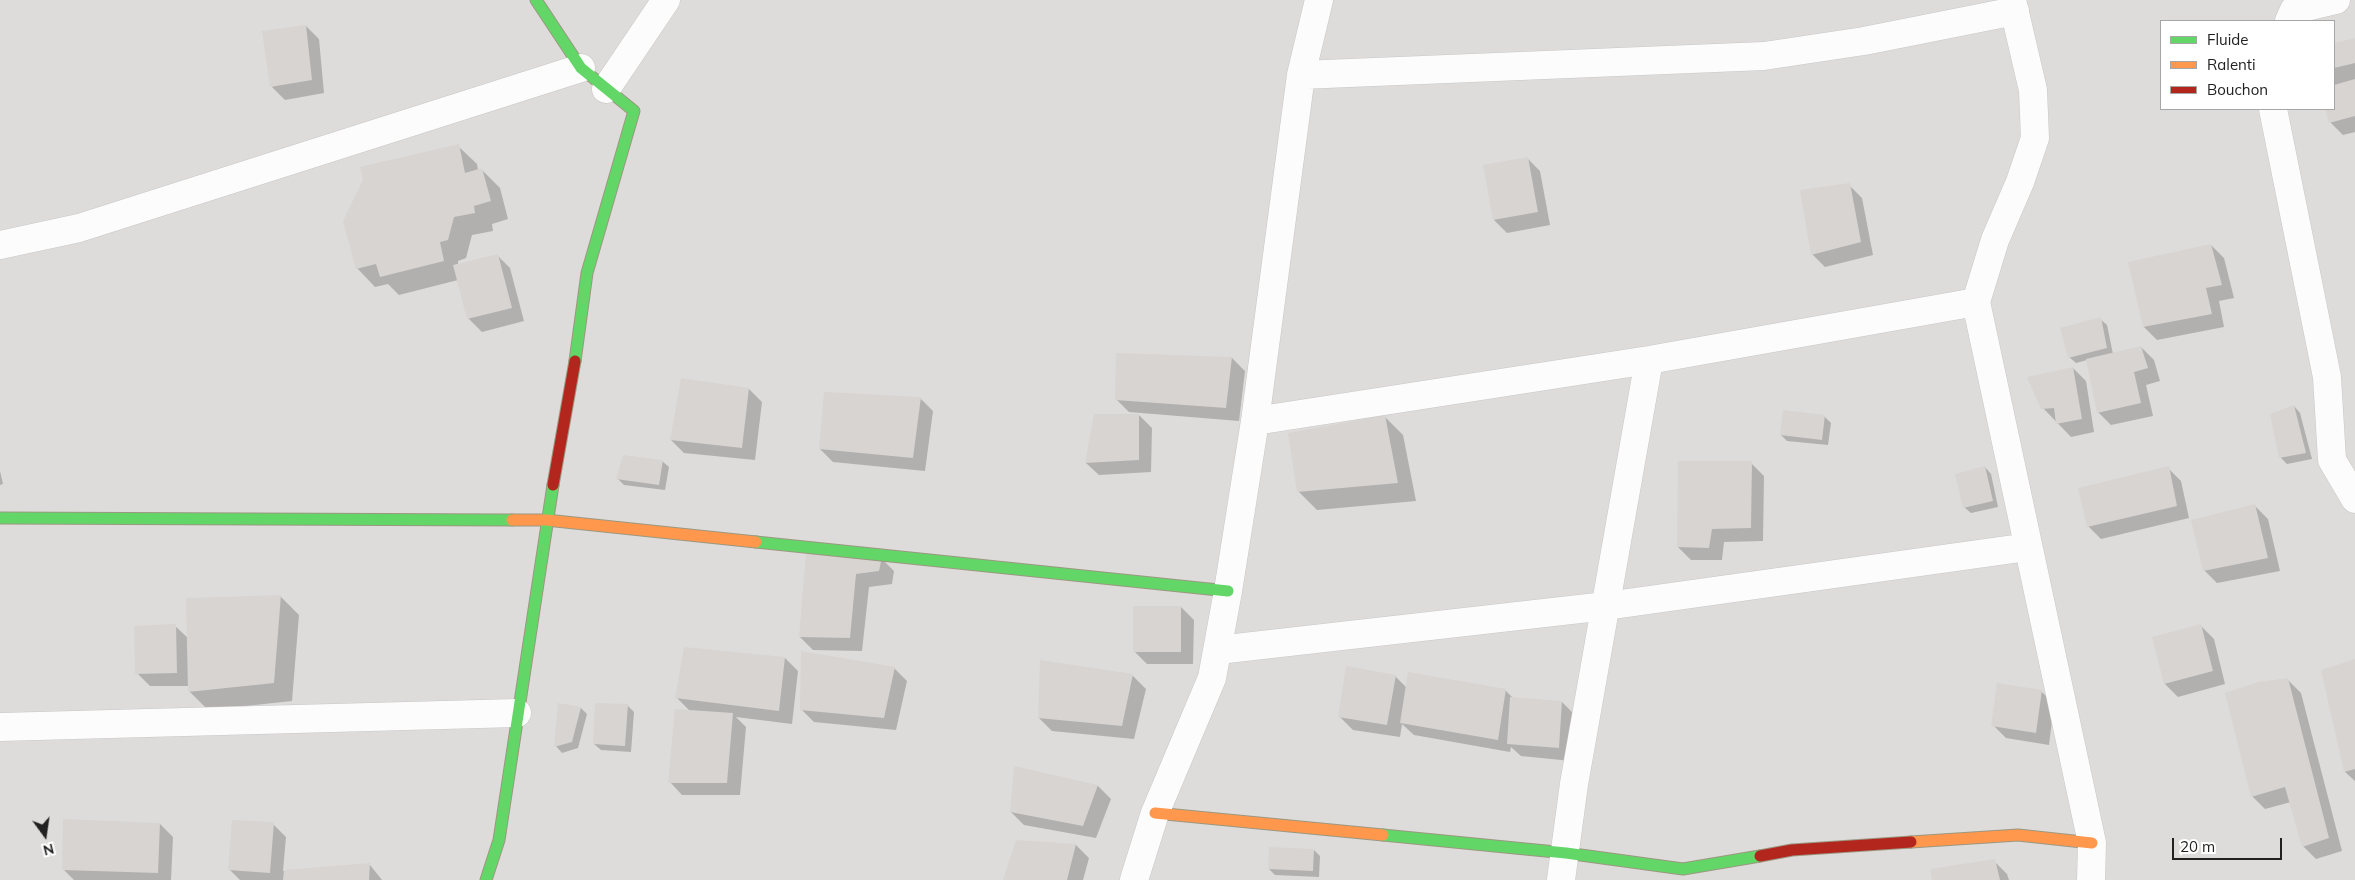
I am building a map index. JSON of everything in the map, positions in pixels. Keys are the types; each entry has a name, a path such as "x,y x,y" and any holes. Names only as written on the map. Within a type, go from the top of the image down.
{"street":[{"path":"486,880 498,840 546,520 572,386 587,273 634,110 581,68 536,0"},
{"path":"606,89 666,0"},
{"path":"1134,880 1155,813 1212,678 1218,650 1255,421 1301,75 1319,0"},
{"path":"2289,20 2294,10 2336,0"},
{"path":"1301,75 1764,56 1864,41 2013,6 2033,90 2035,138 2020,182 1995,240 1976,302 2092,843 2091,880"},
{"path":"0,245 79,228 581,68"},
{"path":"2273,110 2327,377 2332,460 2355,499"},
{"path":"1255,421 1649,360 1976,302"},
{"path":"1561,880 1574,784 1649,360"},
{"path":"0,518 546,520 1228,591"},
{"path":"1218,650 1606,606 2028,547"},
{"path":"0,727 517,713"},
{"path":"1155,813 1566,853 1680,874 1792,850 2018,835 2092,843"}],"shaded area":[{"path":"0,0 2355,0 2355,880 0,880"}],"building":[{"path":"306,25 312,80 270,87 262,31"},
{"path":"2355,38 2355,63 2335,68 2335,43"},
{"path":"2355,79 2355,116 2329,123 2325,110 2335,110 2335,85"},
{"path":"459,144 465,173 482,168 491,201 474,206 475,213 454,217 448,240 440,242 444,261 380,277 376,264 356,269 343,221 363,180 360,167"},
{"path":"1528,157 1538,212 1493,220 1483,165"},
{"path":"1850,183 1861,242 1811,255 1800,190"},
{"path":"2211,244 2222,285 2206,288 2212,314 2143,327 2128,262"},
{"path":"498,254 512,308 467,319 453,265"},
{"path":"2101,317 2107,348 2068,358 2060,328"},
{"path":"2141,346 2148,368 2134,372 2141,403 2097,413 2086,359"},
{"path":"1116,353 1232,357 1226,408 1115,400"},
{"path":"2073,367 2082,419 2056,424 2054,408 2041,409 2027,377"},
{"path":"681,378 749,388 742,448 670,440"},
{"path":"824,392 921,397 913,458 819,449"},
{"path":"2294,405 2306,453 2279,458 2270,414"},
{"path":"1783,410 1825,415 1822,440 1780,435"},
{"path":"1094,414 1139,414 1139,460 1085,463"},
{"path":"1385,415 1398,483 1297,492 1288,433"},
{"path":"623,455 663,460 659,485 616,479"},
{"path":"1678,461 1752,461 1751,528 1712,529 1709,548 1677,547"},
{"path":"1985,466 1993,501 1963,508 1955,474"},
{"path":"2169,466 2177,506 2087,527 2078,488"},
{"path":"2255,504 2268,558 2203,571 2191,520"},
{"path":"806,552 882,557 879,571 856,574 850,638 799,637"},
{"path":"281,595 274,683 188,692 186,598"},
{"path":"1133,606 1181,606 1181,652 1133,652"},
{"path":"176,624 177,673 135,674 134,626"},
{"path":"2201,624 2213,671 2164,684 2152,637"},
{"path":"684,647 785,657 779,711 675,698"},
{"path":"801,651 895,667 884,718 800,710"},
{"path":"2355,659 2355,769 2344,772 2321,670"},
{"path":"1040,660 1133,674 1122,726 1038,718"},
{"path":"1346,666 1396,675 1387,725 1338,717"},
{"path":"1408,672 1506,689 1498,740 1400,723"},
{"path":"2288,678 2329,838 2302,847 2285,787 2251,797 2225,693 2258,682"},
{"path":"1997,683 2042,690 2036,733 1991,726"},
{"path":"1510,697 1562,701 1559,748 1507,744"},
{"path":"558,703 581,707 572,742 554,747"},
{"path":"595,703 628,704 625,746 593,744"},
{"path":"675,709 733,713 727,783 668,783"},
{"path":"1014,766 1098,785 1083,826 1010,812"},
{"path":"63,819 160,823 158,873 62,870"},
{"path":"232,820 274,822 270,873 228,870"},
{"path":"1016,840 1076,844 1067,880 1003,880"},
{"path":"1269,847 1314,849 1313,871 1268,869"},
{"path":"1995,859 2000,880 1932,880 1930,869"},
{"path":"370,863 369,880 283,880 284,870"}],"traffic: fast":[{"path":"536,0 581,68 634,111 587,273 575,361"},
{"path":"486,880 499,840 553,485"},
{"path":"0,518 512,520"},
{"path":"756,542 1228,591"},
{"path":"1383,835 1566,853 1683,869 1760,856"}],"traffic: slow":[{"path":"512,520 546,520 756,542"},
{"path":"1155,813 1383,835"},
{"path":"1911,842 2018,835 2092,843"}],"traffic: jam":[{"path":"553,485 575,361"},
{"path":"1760,856 1792,850 1911,842"}]}
